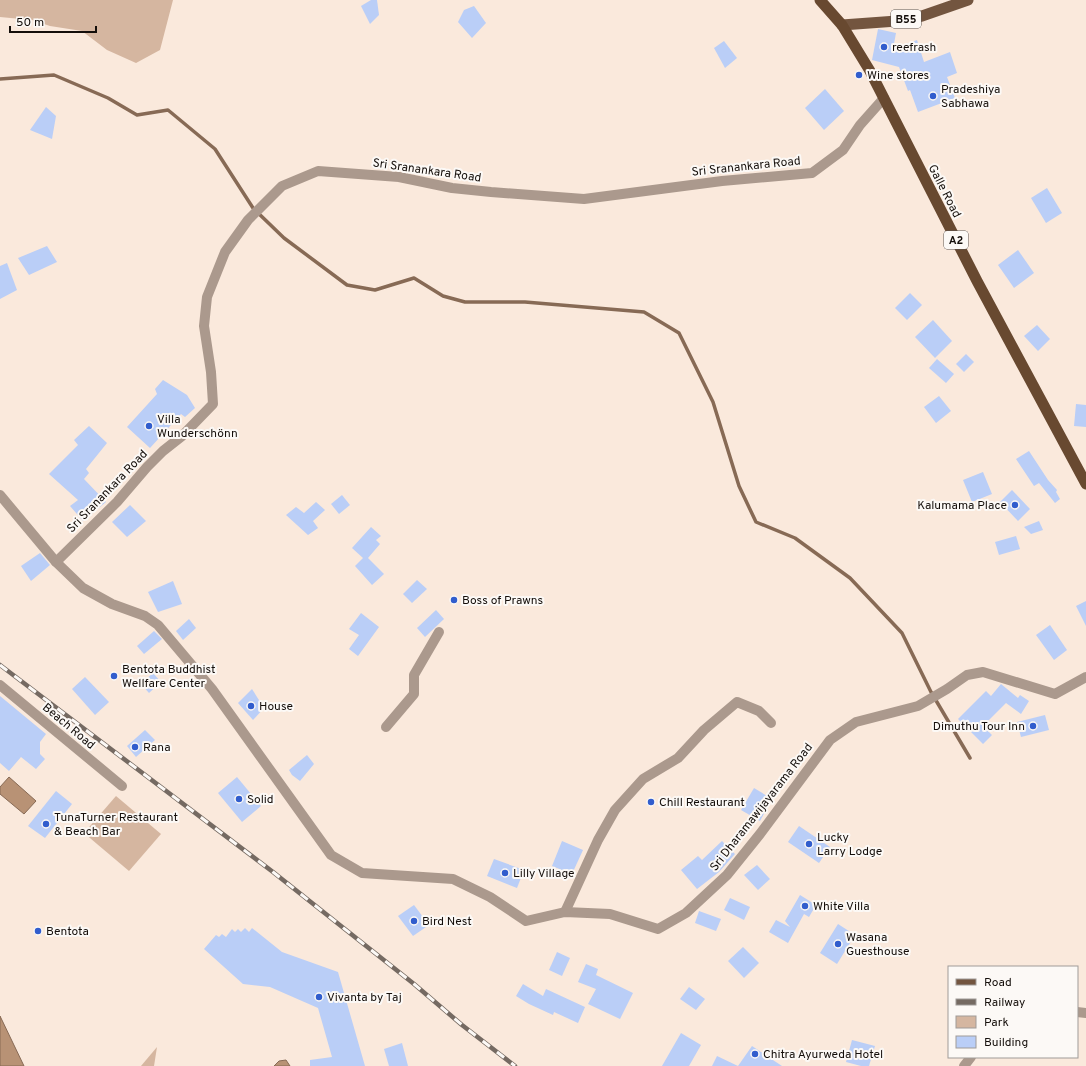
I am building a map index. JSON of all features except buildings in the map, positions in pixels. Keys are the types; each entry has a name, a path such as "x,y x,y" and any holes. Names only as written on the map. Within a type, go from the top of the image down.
{"highway":[{"name":"Galle Road","path":"820,0 842,25 870,71 977,281 1086,484"}],"main road":[{"name":"B55","path":"842,25 897,21 916,17 968,0"}],"street":[{"name":"Sri Sranankara Road","path":"56,562 117,502 146,467 182,436 213,404 211,372 204,326 207,297 225,252 248,220 282,186 318,171 399,177 452,188 584,199 722,180 812,173 843,150 860,124 884,98"},
{"name":"Sri Dharamawijayarama Road","path":"0,496 56,562 83,588 112,604 145,616 158,625 212,689 331,855 362,874 453,879 490,897 526,921 565,912 610,914 658,929 686,913 727,875 760,834 830,740 856,722 918,706 948,689 967,675 983,672 1055,694 1086,677"},
{"path":"386,727 414,694 414,675 439,632"},
{"name":"Beach Road","path":"0,685 122,786"},
{"path":"565,912 598,840 615,810 643,779 678,758 704,730 737,702 759,711 771,723"},
{"path":"964,1066 970,1058"}],"green space":[{"path":"0,0 173,0 160,50 136,63 107,50 82,31 50,26 32,20 0,17"},
{"path":"116,796 161,834 129,871 84,833"},
{"path":"157,1047 154,1066 141,1066"}],"shaded area":[{"path":"9,777 36,801 24,814 0,794 0,787"},
{"path":"0,1016 24,1066 0,1066"},
{"path":"286,1060 290,1066 274,1066 279,1061"}],"waterway":[{"path":"0,79 54,75 108,98 137,115 168,110 215,149 253,208 284,238 347,285 375,290 414,278 443,296 465,302 525,302 644,312 679,333 713,402 739,486 756,522 795,538 850,578 902,633 931,692 970,758"}],"railway":[{"path":"0,665 273,872 515,1066"}],"place":[{"name":"reefrash","path":"884,47"},
{"name":"Wine stores","path":"859,75"},
{"name":"Pradeshiya Sabhawa","path":"933,96"},
{"name":"Villa Wunderschönn","path":"149,426"},
{"name":"Kalumama Place","path":"1015,505"},
{"name":"Boss of Prawns","path":"454,600"},
{"name":"Bentota Buddhist Wellfare Center","path":"114,676"},
{"name":"House","path":"251,706"},
{"name":"Dimuthu Tour Inn","path":"1033,726"},
{"name":"Rana","path":"135,747"},
{"name":"Solid","path":"239,799"},
{"name":"Chill Restaurant","path":"651,802"},
{"name":"TunaTurner Restaurant & Beach Bar","path":"46,824"},
{"name":"Lucky Larry Lodge","path":"809,844"},
{"name":"Lilly Village","path":"505,873"},
{"name":"White Villa","path":"805,906"},
{"name":"Bird Nest","path":"414,921"},
{"name":"Bentota","path":"38,931"},
{"name":"Wasana Guesthouse","path":"838,944"},
{"name":"Vivanta by Taj","path":"319,997"},
{"name":"Chitra Ayurweda Hotel","path":"755,1054"}]}
